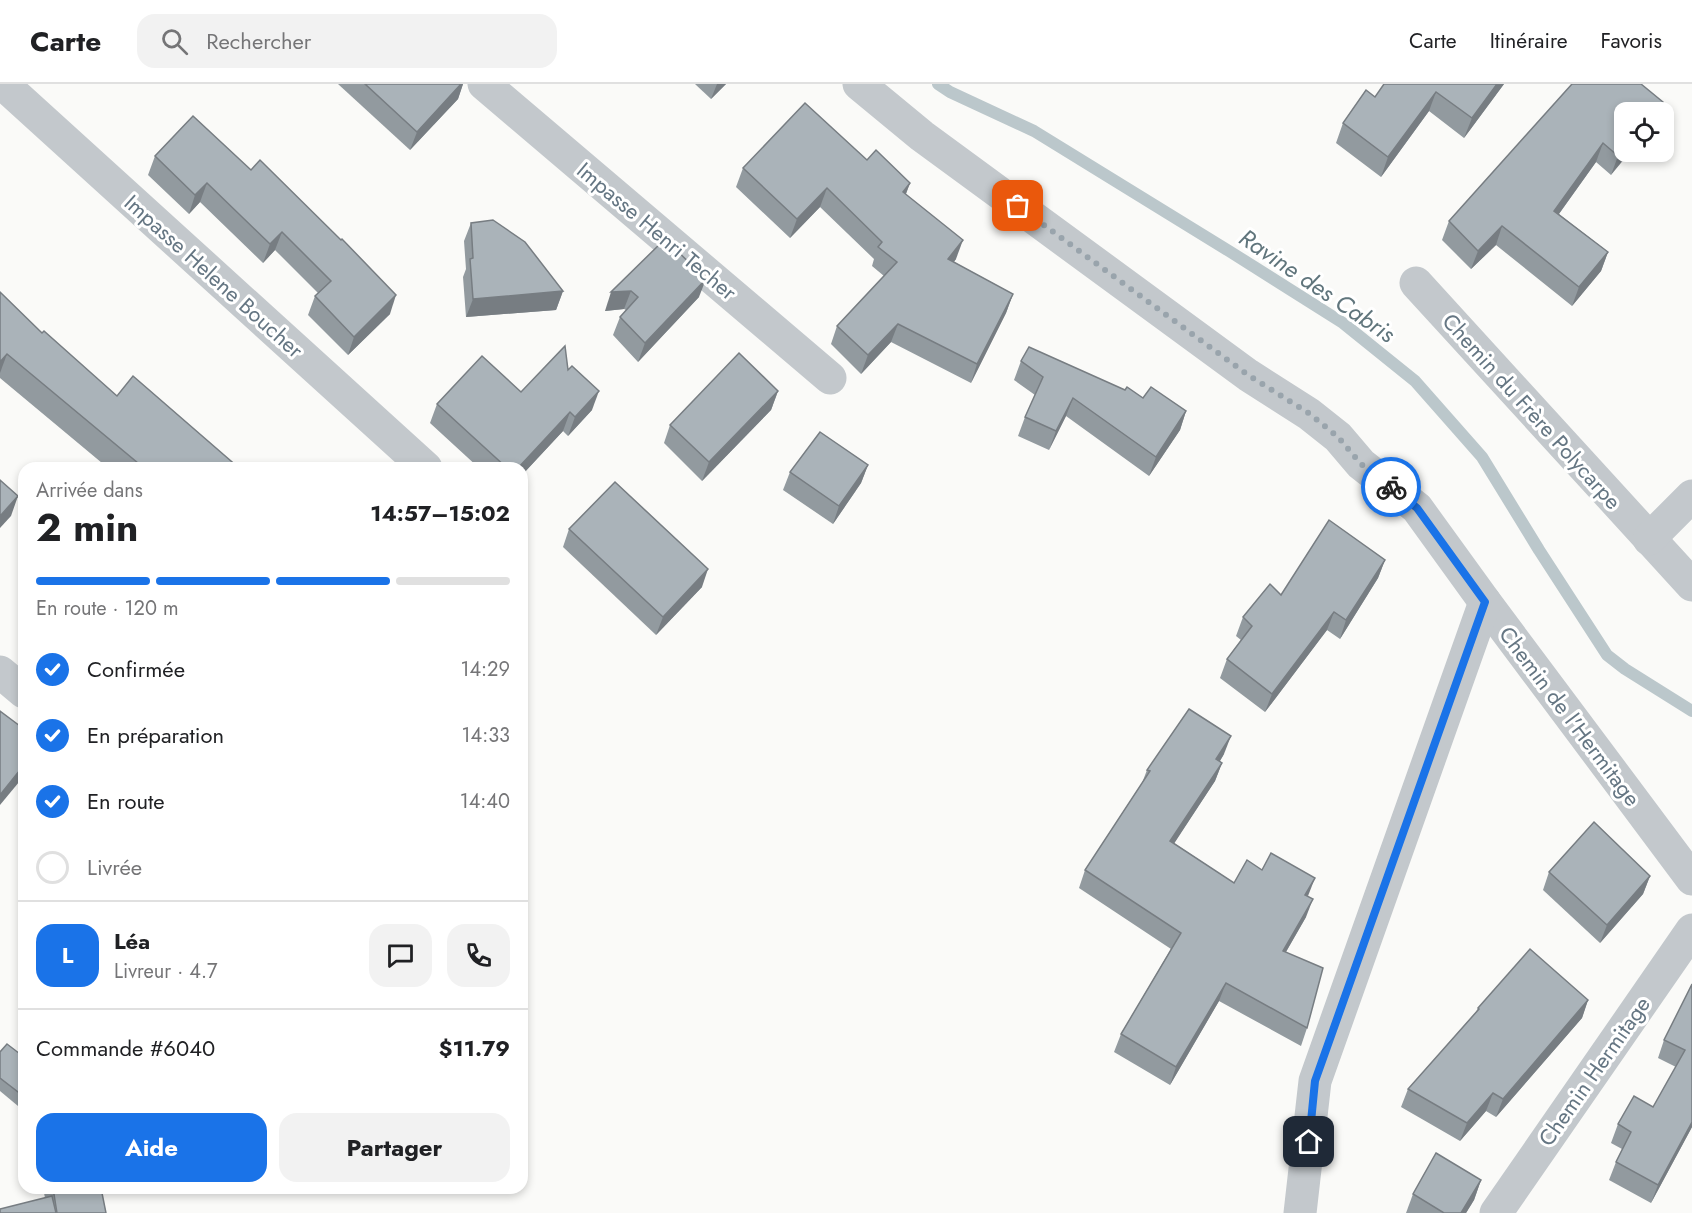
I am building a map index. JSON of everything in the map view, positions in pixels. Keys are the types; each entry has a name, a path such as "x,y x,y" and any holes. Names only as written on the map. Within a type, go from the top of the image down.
{"street":[{"name":"Impasse Helene Boucher","path":"3,84 419,462"},
{"name":"Impasse Henri Techer","path":"484,84 830,378"},
{"name":"Chemin de l'Hermitage","path":"859,84 922,136 1248,375 1310,414 1338,437 1361,464 1417,508 1692,879"},
{"name":"Chemin du Frère Polycarpe","path":"1416,283 1692,585"},
{"path":"1649,539 1692,496"},
{"path":"1300,1213 1315,1081 1485,602"},
{"path":"0,672 18,687"},
{"name":"Chemin Hermitage","path":"1496,1213 1692,930"}],"building":[{"path":"365,84 461,84 417,132"},
{"path":"1384,84 1497,84 1472,118 1436,92 1388,157 1343,123 1366,90 1375,97"},
{"path":"1572,84 1641,84 1663,102 1614,102 1614,153 1603,143 1554,211 1608,252 1579,287 1502,226 1478,251 1449,221"},
{"path":"805,103 867,160 876,150 910,183 903,192 963,240 948,259 1013,294 977,364 898,324 868,355 837,326 897,262 878,247 882,242 827,188 797,219 743,168"},
{"path":"193,116 251,170 260,160 396,295 354,337 315,296 331,281 282,232 270,244 207,183 195,195 155,156"},
{"path":"493,220 525,242 563,291 473,299 470,259 473,258 471,223"},
{"path":"665,239 706,279 645,343 620,317 638,297 631,291 611,292"},
{"path":"0,292 42,333 44,331 117,396 133,376 232,462 137,462 7,354 0,362"},
{"path":"565,346 568,370 572,366 599,391 575,417 570,412 524,462 500,462 437,404 482,356 521,392"},
{"path":"1029,347 1125,390 1127,387 1143,398 1151,387 1186,411 1156,457 1073,398 1056,431 1025,417 1043,377 1021,361"},
{"path":"739,353 778,391 709,462 670,425"},
{"path":"820,432 868,465 839,506 790,472"},
{"path":"0,480 18,496 0,516"},
{"path":"615,482 708,569 663,617 569,529"},
{"path":"1329,520 1385,560 1346,620 1334,612 1272,694 1227,659 1252,626 1243,617 1270,584 1281,595"},
{"path":"1189,709 1231,736 1216,759 1222,763 1170,841 1234,883 1247,860 1262,870 1271,853 1315,878 1305,895 1313,899 1283,951 1323,968 1307,1028 1226,983 1176,1067 1121,1034 1181,933 1085,870 1150,771 1147,770"},
{"path":"0,711 18,724 18,772 0,795"},
{"path":"1594,822 1650,876 1607,925 1549,872"},
{"path":"1530,949 1588,1000 1503,1099 1493,1093 1467,1123 1408,1089 1479,1009"},
{"path":"1692,984 1692,1122 1658,1185 1616,1162 1631,1132 1618,1124 1634,1096 1653,1107 1685,1050 1664,1040"},
{"path":"7,1044 18,1052 18,1092 0,1078 0,1052"},
{"path":"1436,1153 1481,1180 1461,1213 1444,1213 1413,1194"},
{"path":"54,1194 102,1194 106,1213 57,1213"},
{"path":"52,1196 56,1213 0,1213 0,1209"}],"waterway":[{"name":"Ravine des Cabris","path":"938,84 950,92 1034,131 1229,251 1343,323 1415,381 1482,457 1607,655 1692,711"}],"way so far":[{"path":"1018,206 1248,375 1310,414 1338,437 1361,464 1391,487"}],"route":[{"path":"1309,1142 1315,1081 1485,602 1417,508 1391,487"}]}
